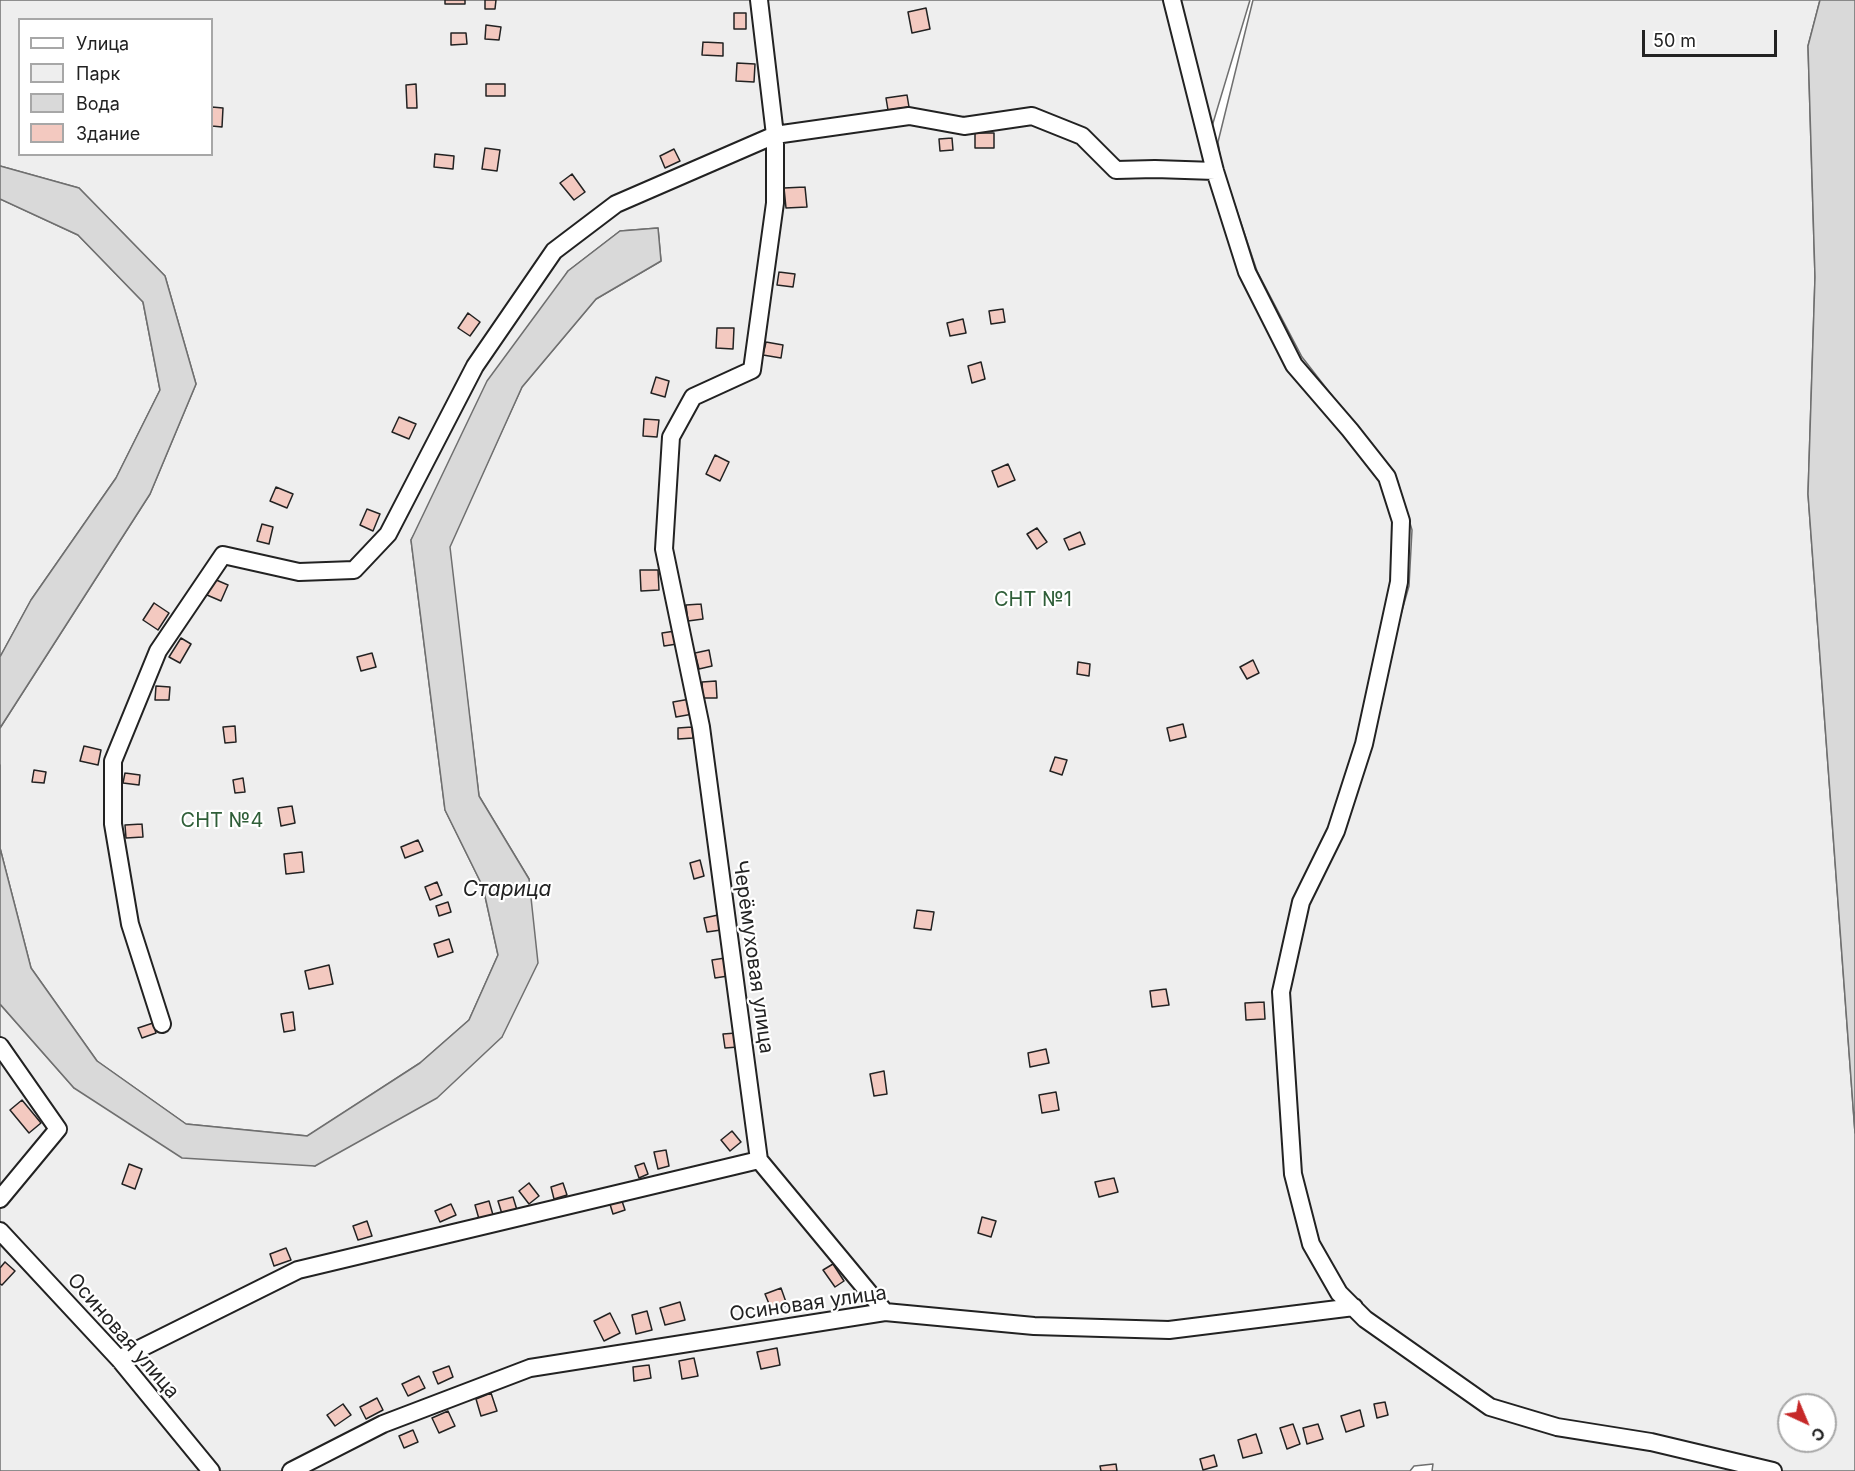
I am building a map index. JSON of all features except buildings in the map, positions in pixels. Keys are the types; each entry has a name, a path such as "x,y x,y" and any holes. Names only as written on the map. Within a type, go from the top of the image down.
{"street":[{"path":"759,0 775,135"},
{"path":"1172,0 1215,171 1247,272 1294,365 1387,477 1401,521 1399,582 1364,744 1336,831 1301,902 1281,992 1293,1174 1311,1244 1339,1293 1365,1318 1490,1407 1557,1427 1651,1442 1773,1471"},
{"path":"162,1024 130,924 113,824 113,761 158,651 223,555 299,572 354,570 388,534 475,366 554,251 616,204 775,135 909,117 964,126 1032,116 1082,136 1116,170 1155,168 1215,171"},
{"name":"Черёмуховая улица","path":"759,1160 701,728 664,549 672,437 693,397 752,370 775,203 775,135"},
{"path":"0,1046 58,1129 0,1199"},
{"path":"119,1359 298,1270 759,1160 885,1312"},
{"name":"Осиновая улица","path":"0,1231 119,1359 211,1471"},
{"name":"Осиновая улица","path":"291,1471 383,1424 530,1368 885,1312 1034,1326 1169,1330 1354,1307"}],"green space":[{"path":"0,0 1250,0 1207,143 1243,271 1294,365 1387,477 1397,531 1396,580 1367,734 1409,586 1412,530 1397,479 1302,357 1257,271 1221,163 1218,142 1253,0 1820,0 1808,46 1815,277 1808,494 1855,1133 1855,1471 1432,1471 1433,1464 1414,1466 1410,1471 0,1471 0,1004 74,1088 315,1166 502,1037 529,879 479,796 449,547 522,387 596,299 661,261 658,228 620,231 568,271 411,540 445,810 483,887 498,955 469,1020 420,1063 308,1136 186,1124 97,1061 31,968 0,848 0,728 150,494 196,384 165,276 79,188 0,166"},
{"path":"0,199 78,235 143,302 160,390 116,478 31,600 0,657"}],"water":[{"path":"1820,0 1855,0 1855,1133 1808,494 1815,277 1808,46"},
{"path":"0,166 79,188 165,276 196,384 150,494 0,728 0,657 31,600 116,478 160,390 143,302 78,235 0,199"},
{"name":"Старица","path":"658,228 661,261 596,299 522,387 450,547 479,796 529,879 538,963 502,1037 437,1098 315,1166 182,1158 74,1088 0,1004 0,848 31,968 97,1061 186,1124 307,1136 420,1063 469,1020 498,955 483,887 445,810 411,540 487,381 568,271 620,231"}],"park label":[{"name":"СНТ №1","path":"1033,600"},
{"name":"СНТ №4","path":"222,821"}]}
